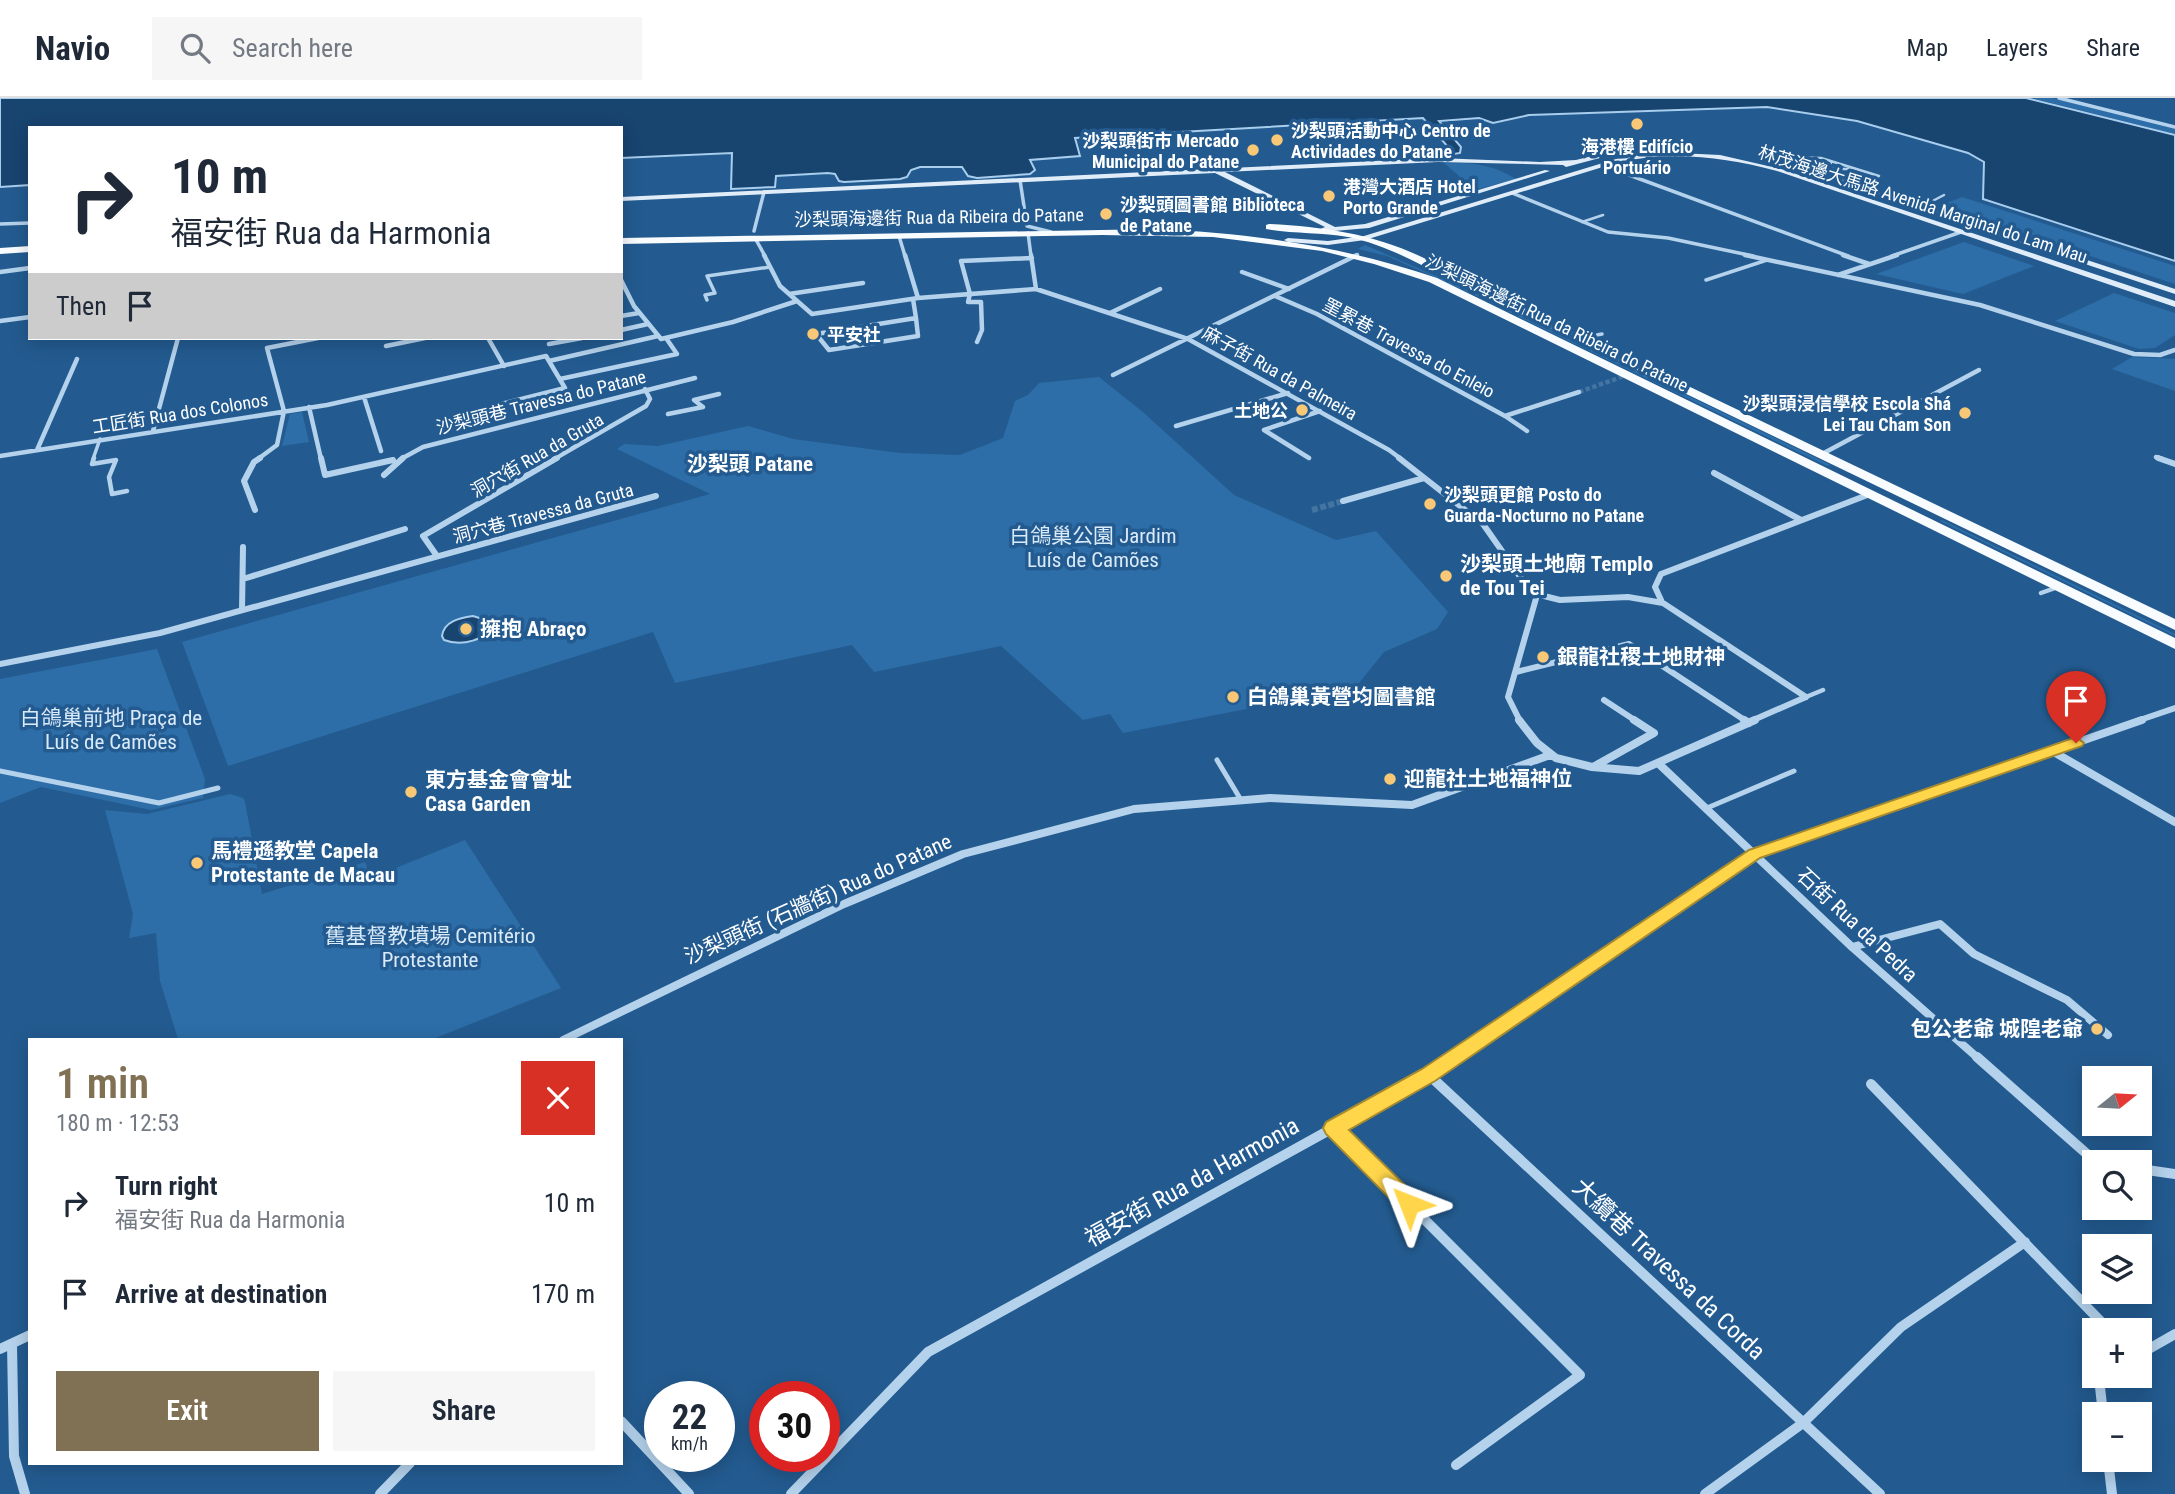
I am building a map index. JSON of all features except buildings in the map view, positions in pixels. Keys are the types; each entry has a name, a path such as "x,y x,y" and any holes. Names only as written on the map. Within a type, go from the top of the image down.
{"main road":[{"name":"林茂海邊大馬路 Avenida Marginal do Lam Mau","path":"1575,162 1618,150 1656,147 1699,148 1760,157 1805,169 2175,292"},
{"name":"林茂海邊大馬路 Avenida Marginal do Lam Mau","path":"1288,240 1328,243 1365,238 1625,158 1657,155 1733,159 1779,170 2175,304"},
{"path":"1454,160 1498,167 1535,186"},
{"path":"623,199 1454,160 1532,166 1575,162"},
{"path":"1216,171 1338,231 1366,226 1575,162"},
{"path":"1898,211 1918,206"},
{"name":"沙梨頭海邊街 Rua da Ribeira do Patane","path":"623,233 899,236 1143,223 1338,231 1390,246 1588,339 2175,625"},
{"name":"沙梨頭海邊街 Rua da Ribeira do Patane","path":"623,241 1028,229 1055,233 1167,231 1288,240 1357,255 1433,280 2175,644"},
{"path":"0,252 28,250"}],"street":[{"path":"2059,98 2175,127"},
{"path":"1602,165 1869,264"},
{"path":"1020,180 1036,289"},
{"path":"764,192 754,235 780,286 797,301"},
{"path":"1512,193 1608,232 1668,238 1980,305 2134,354 2160,355 2175,350"},
{"path":"0,225 28,223"},
{"path":"1838,275 1961,232"},
{"path":"899,236 915,298 918,336 829,350 816,334 916,318"},
{"path":"1113,375 1357,255"},
{"path":"977,342 982,330 981,302 968,302 970,294 961,261 1032,258"},
{"path":"0,272 28,268"},
{"path":"1242,272 1289,289"},
{"path":"559,379 677,354 639,313 623,283"},
{"path":"789,294 863,283"},
{"name":"麻子街 Rua da Palmeira","path":"797,301 812,314 915,298 1036,289 1188,339 1389,450 1483,524 1528,588 1538,595 1550,600 1578,603 1606,597 1638,595 1663,603"},
{"path":"1110,313 1160,289"},
{"path":"623,295 628,294"},
{"name":"罣累巷 Travessa do Enleio","path":"1275,296 1317,314 1505,416 1527,431"},
{"name":"工匠街 Rua dos Colonos","path":"0,456 364,397 504,366 733,323 797,301"},
{"path":"623,316 639,313"},
{"path":"0,321 28,317"},
{"path":"623,330 648,324"},
{"path":"153,430 177,340"},
{"path":"255,510 244,481 254,461 276,445 284,411 267,348 308,340"},
{"path":"386,346 415,340"},
{"path":"489,340 504,366"},
{"path":"549,344 571,340"},
{"path":"37,450 77,359"},
{"path":"497,405 565,388 548,359"},
{"path":"1822,454 1979,370"},
{"name":"沙梨頭巷 Travessa do Patane","path":"395,461 423,447 695,378"},
{"name":"洞穴街 Rua da Gruta","path":"423,536 646,406 650,400 645,389"},
{"path":"1505,416 1578,392"},
{"path":"1176,426 1288,393"},
{"path":"668,414 703,407 694,400 719,394"},
{"path":"364,397 381,451"},
{"path":"309,407 325,475 395,461"},
{"path":"1309,458 1265,430 1320,411"},
{"path":"2156,457 2175,464"},
{"path":"384,475 395,461"},
{"path":"1714,473 1801,520"},
{"path":"1343,501 1424,478"},
{"path":"1807,697 1663,603 1654,587 1656,579 1661,574 1870,494"},
{"name":"洞穴巷 Travessa da Gruta","path":"242,610 656,496"},
{"path":"243,579 405,529"},
{"name":"洞穴巷 Travessa da Gruta","path":"423,536 437,556"},
{"path":"0,664 160,633 242,610 243,547"},
{"path":"1538,595 1509,701 1521,723 1550,755 1612,772 1639,771 1807,697"},
{"path":"1516,672 1629,644 1749,723"},
{"path":"1593,767 1654,733 1604,700"},
{"name":"福安街 Rua da Harmonia","path":"791,1494 928,1352 1429,1075 1755,854 2175,708"},
{"path":"2052,751 2175,822"},
{"name":"沙梨頭街 (石牆街) Rua do Patane","path":"567,1038 844,904 963,854 1134,809 1270,798 1412,805 1550,755"},
{"name":"石街 Rua da Pedra","path":"1658,763 1852,947 2082,1150"},
{"path":"1852,947 1940,924 1974,954 2067,1000 2108,1035"},
{"name":"大纜巷 Travessa da Corda","path":"1429,1075 1880,1494"},
{"path":"1871,1084 2098,1318"},
{"path":"1333,1128 1580,1376 1456,1465"},
{"path":"2152,1171 2175,1174"},
{"path":"1705,1494 1803,1423 1901,1327 2025,1241"},
{"path":"2152,1347 2175,1334"},
{"path":"0,1349 28,1336"},
{"path":"12,1344 14,1456 26,1494"},
{"path":"623,1423 689,1494"},
{"path":"380,1494 408,1465"},
{"path":"2109,1472 2112,1494"}],"lane":[{"path":"1760,157 1821,158 1879,176 1852,185"},
{"path":"1785,163 1839,163"},
{"path":"1805,169 1858,170"},
{"path":"1918,206 1944,195"},
{"path":"1582,222 1603,215"},
{"path":"1706,280 1767,260"},
{"path":"707,300 705,295 715,293 707,276 770,267"},
{"path":"1588,339 1602,334"},
{"path":"100,439 92,464 116,460 109,477 112,494 127,491"},
{"path":"2041,593 2058,587"},
{"path":"1807,697 1822,690"},
{"path":"1217,760 1241,800"},
{"path":"0,771 159,803 218,788"},
{"path":"1707,808 1794,771"}],"green space":[{"path":"2032,98 2052,98 2175,128 2175,134"},
{"path":"1444,163 1482,165 1516,179 1475,190"},
{"path":"1962,197 2175,266 2175,284 1939,206"},
{"path":"1964,242 2034,266 1963,294 1876,274"},
{"path":"1365,245 1473,292 1831,465 1827,466 1470,293 1387,256 1358,249"},
{"path":"2114,293 2175,313 2175,335 2155,348 2139,349 2055,321"},
{"path":"2132,357 2175,359 2175,391 2112,369"},
{"name":"白鴿巢公園 Jardim Luís de Camões","path":"1099,377 1144,413 1234,495 1336,540 1376,531 1448,612 1437,629 1384,652 1355,688 1123,733 1110,714 1083,720 1001,646 874,672 852,645 675,683 653,632 228,766 182,642 710,494 617,449 624,444 658,446 748,426 793,439 900,453 960,455 1003,438 1015,401 1028,395 1039,383"},
{"path":"302,412 309,442 282,446 290,414"},
{"path":"1940,521 2175,634 2175,636"},
{"name":"白鴿巢前地 Praça de Luís de Camões","path":"157,649 205,779 203,798 151,810 41,787 0,803 0,679"},
{"name":"舊基督教墳場 Cemitério Protestante","path":"230,794 243,798 262,894 365,862 371,878 465,840 561,988 436,1038 178,1038 160,981 156,933 129,938 133,914 105,810 147,814"}],"shaded area":[{"path":"0,98 2026,98 2175,135 2175,261 1983,199 1984,162 1968,153 1857,121 1767,107 1529,115 1493,123 1479,118 1439,121 1461,147 1460,153 1454,154 1423,118 1075,138 1080,156 1030,160 1035,170 1030,174 977,178 968,176 962,167 920,167 900,179 844,182 839,181 835,174 828,173 776,176 775,187 731,189 732,153 623,158 623,126 28,126 28,185 0,187"},
{"path":"473,616 489,621 485,634 473,641 458,643 444,640 443,631 449,624"}],"tunnel":[{"path":"1579,392 1627,375"},
{"path":"1312,510 1343,501"}],"place":[{"name":"海港樓 Edifício Portuário","path":"1637,124"},
{"name":"沙梨頭活動中心 Centro de Actividades do Patane","path":"1277,140"},
{"name":"沙梨頭街市 Mercado Municipal do Patane","path":"1253,150"},
{"name":"港灣大酒店 Hotel Porto Grande","path":"1329,196"},
{"name":"沙梨頭圖書館 Biblioteca de Patane","path":"1106,214"},
{"name":"平安社","path":"813,334"},
{"name":"土地公","path":"1302,410"},
{"name":"沙梨頭浸信學校 Escola Shá Lei Tau Cham Son","path":"1965,413"},
{"name":"沙梨頭更館 Posto do Guarda-Nocturno no Patane","path":"1430,504"},
{"name":"沙梨頭土地廟 Templo de Tou Tei","path":"1446,576"},
{"name":"擁抱 Abraço","path":"466,629"},
{"name":"銀龍社稷土地財神","path":"1543,657"},
{"name":"白鴿巢黃營均圖書館","path":"1233,697"},
{"name":"迎龍社土地福神位","path":"1390,779"},
{"name":"東方基金會會址 Casa Garden","path":"411,792"},
{"name":"馬禮遜教堂 Capela Protestante de Macau","path":"197,863"},
{"name":"包公老爺 城隍老爺","path":"2097,1029"}],"district":[{"name":"沙梨頭 Patane","path":"750,464"}],"route":[{"path":"1409,1204 1333,1128 1429,1075 1755,854 2076,743"}]}
